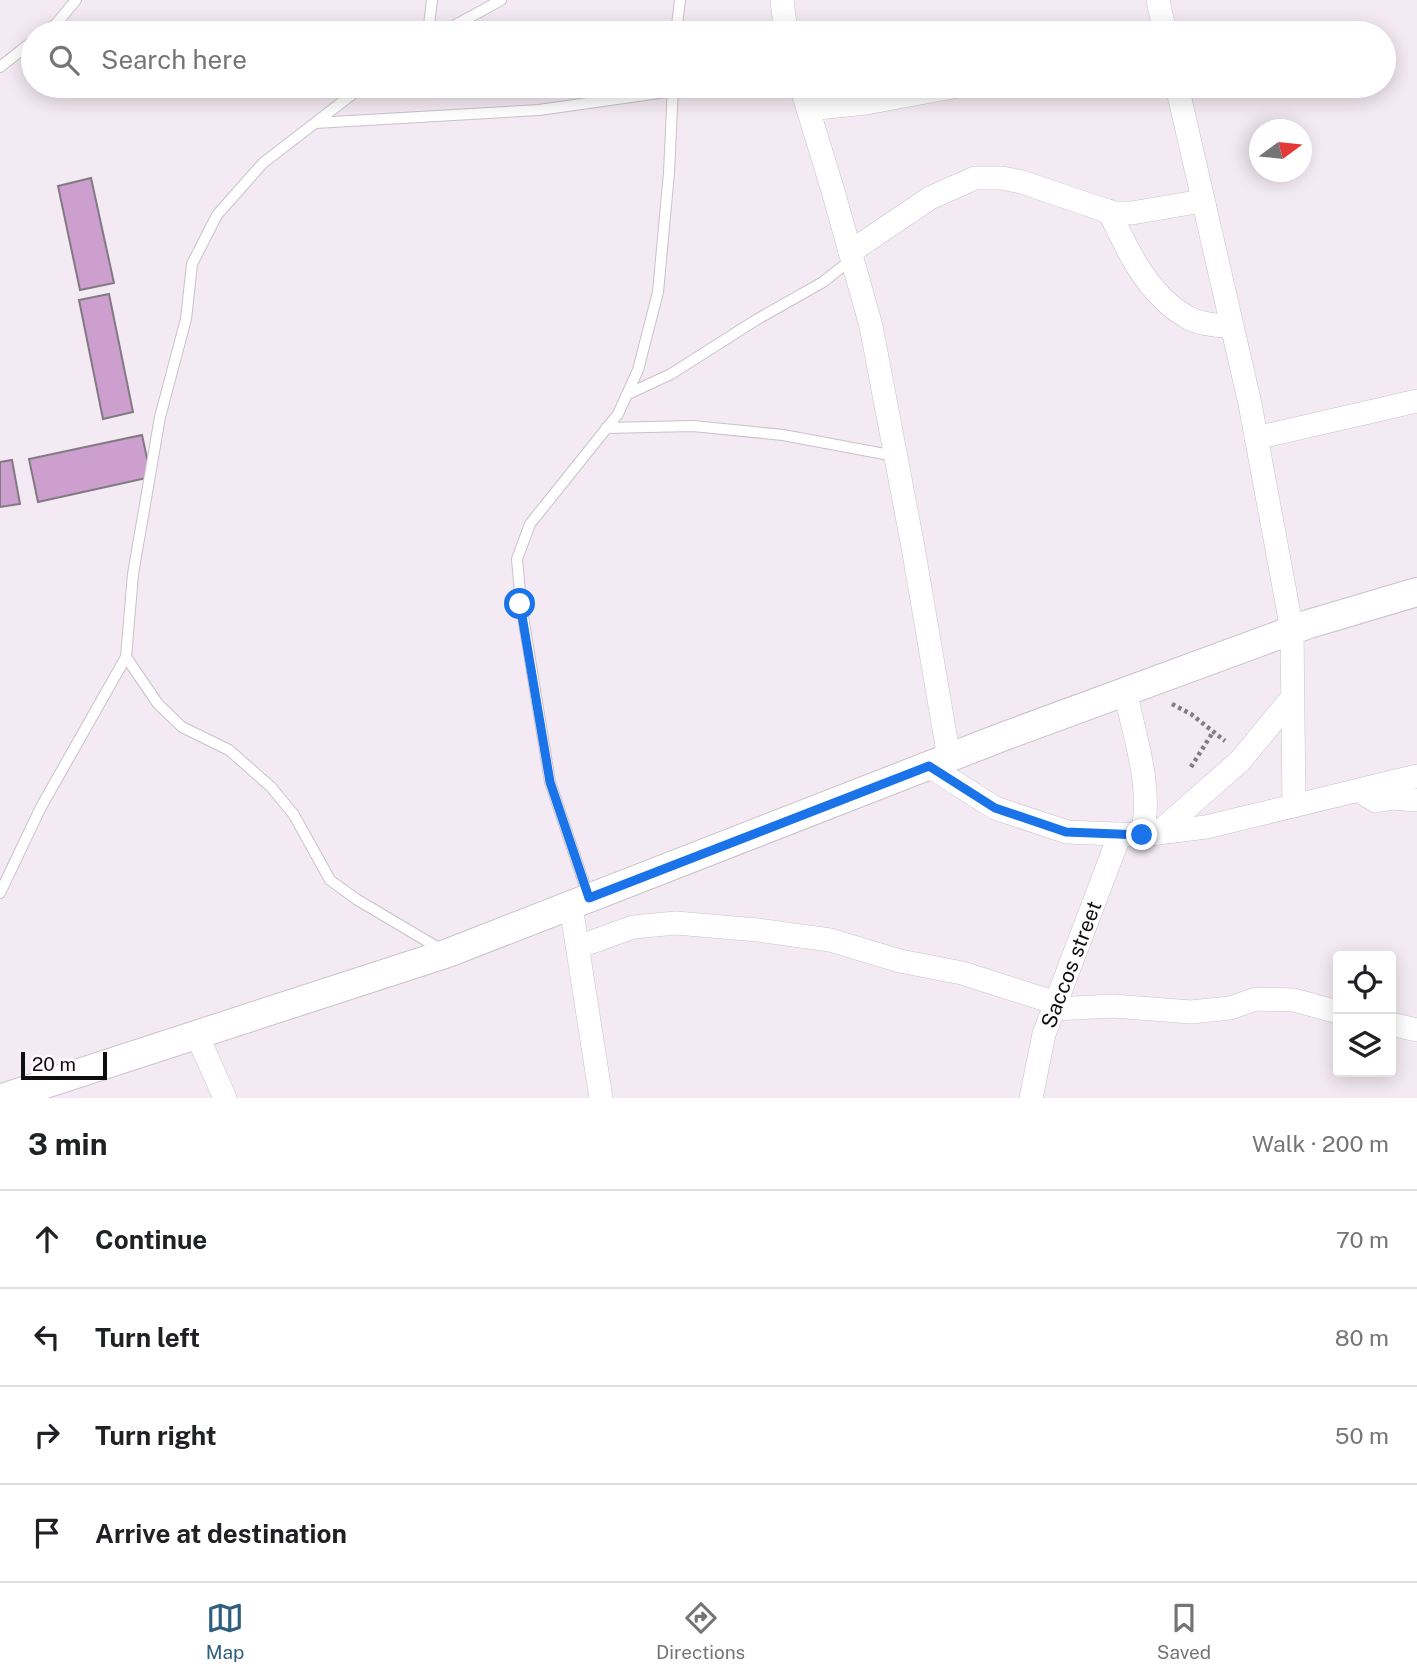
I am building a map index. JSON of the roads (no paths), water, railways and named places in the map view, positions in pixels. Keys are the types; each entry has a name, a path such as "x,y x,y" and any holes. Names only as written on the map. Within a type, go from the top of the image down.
{"street":[{"path":"782,0 785,21"},
{"path":"1158,0 1162,21"},
{"path":"805,98 871,327 895,456 939,762 995,808 1066,832 1140,834 1206,827 1417,776"},
{"path":"808,108 893,98"},
{"path":"1180,98 1256,438 1292,630 1294,806"},
{"path":"851,256 930,198 975,178 1003,177 1109,211 1132,213 1202,201"},
{"path":"1109,211 1123,242 1151,286 1170,305 1190,318 1206,324 1232,327"},
{"path":"1256,438 1417,401"},
{"path":"2,1098 448,953 1133,689 1292,630 1417,592"},
{"path":"1133,689 1145,783 1146,818 1140,834"},
{"path":"1140,834 1245,753 1291,699"},
{"path":"1362,789 1370,799 1376,801 1392,798 1417,800"},
{"name":"Saccos street","path":"1031,1098 1044,1034 1055,1006 1140,834"},
{"path":"580,902 578,947 601,1098"},
{"path":"578,947 633,927 676,923 830,940 900,961 962,973 1055,1006 1113,1006 1191,1012 1230,1008 1256,999 1294,1000 1333,1011"},
{"path":"1396,1025 1417,1030"},
{"path":"197,1035 225,1098"}],"lane":[{"path":"58,21 76,0"},
{"path":"429,21 432,0"},
{"path":"463,21 501,0"},
{"path":"677,21 680,0"},
{"path":"0,67 21,50"},
{"path":"0,894 41,807 126,657 133,574 160,416 186,319 192,264 217,215 263,163 347,98"},
{"path":"315,123 539,110 612,98"},
{"path":"580,902 550,782 520,604 517,559 530,524 618,414 638,370 657,292 672,98"},
{"path":"628,394 671,374 756,320 823,282 851,256"},
{"path":"606,428 692,426 783,435 895,456"},
{"path":"126,657 159,704 182,727 229,750 271,788 294,814 330,880 356,899 448,953"}]}
